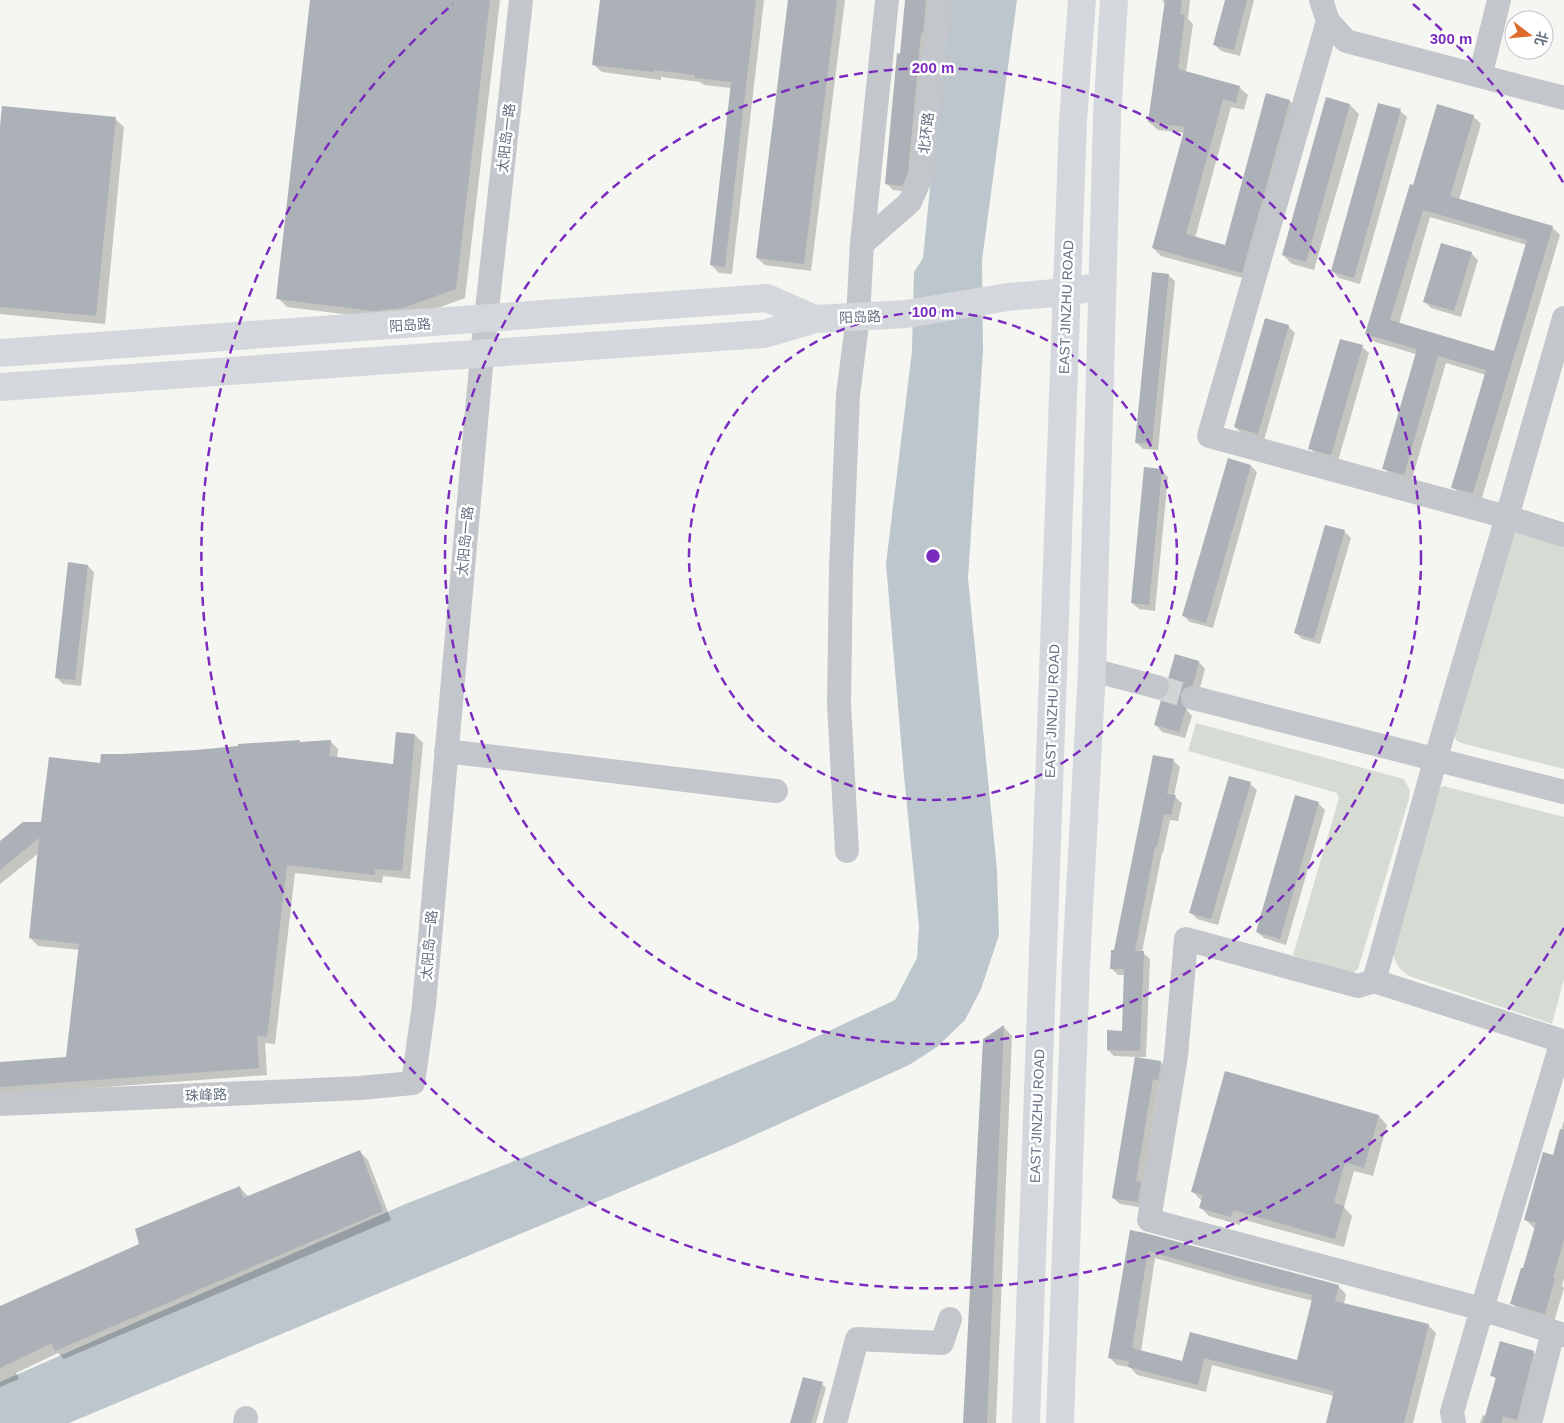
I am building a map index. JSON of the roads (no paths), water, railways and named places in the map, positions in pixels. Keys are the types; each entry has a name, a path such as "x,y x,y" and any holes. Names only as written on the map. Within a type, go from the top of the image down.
{"main road":[{"name":"EAST JINZHU ROAD","path":"1026,1423 1073,120 1082,0"},
{"path":"1060,1423 1076,966 1092,670 1107,117 1114,0"},
{"name":"阳岛路","path":"0,387 764,334 815,320 906,314 1008,297 1067,292 1102,286"},
{"name":"阳岛路","path":"0,353 486,320 767,298 815,320"}],"street":[{"name":"太阳岛一路","path":"413,1083 424,1004 482,355 522,0"},
{"path":"847,851 839,704 841,569 848,395 858,317 862,244 887,0"},
{"name":"北环路","path":"862,244 910,202 921,176 940,0"},
{"path":"1480,73 1499,0"},
{"path":"1324,11 1346,41 1564,98"},
{"path":"1324,11 1209,436 1507,517 1564,535"},
{"path":"1374,981 1435,760 1564,318"},
{"path":"1092,670 1157,687"},
{"path":"1194,698 1564,792"},
{"path":"446,751 776,791"},
{"path":"1454,1423 1452,1412 1482,1308 1563,1038 1374,981 1358,986 1186,939 1176,1056 1149,1220 1482,1308 1558,1333 1530,1423"},
{"name":"珠峰路","path":"0,1104 360,1088 413,1083"},
{"path":"835,1423 857,1338 942,1343 950,1319"}],"tunnel":[{"path":"1157,687 1194,698"}]}
